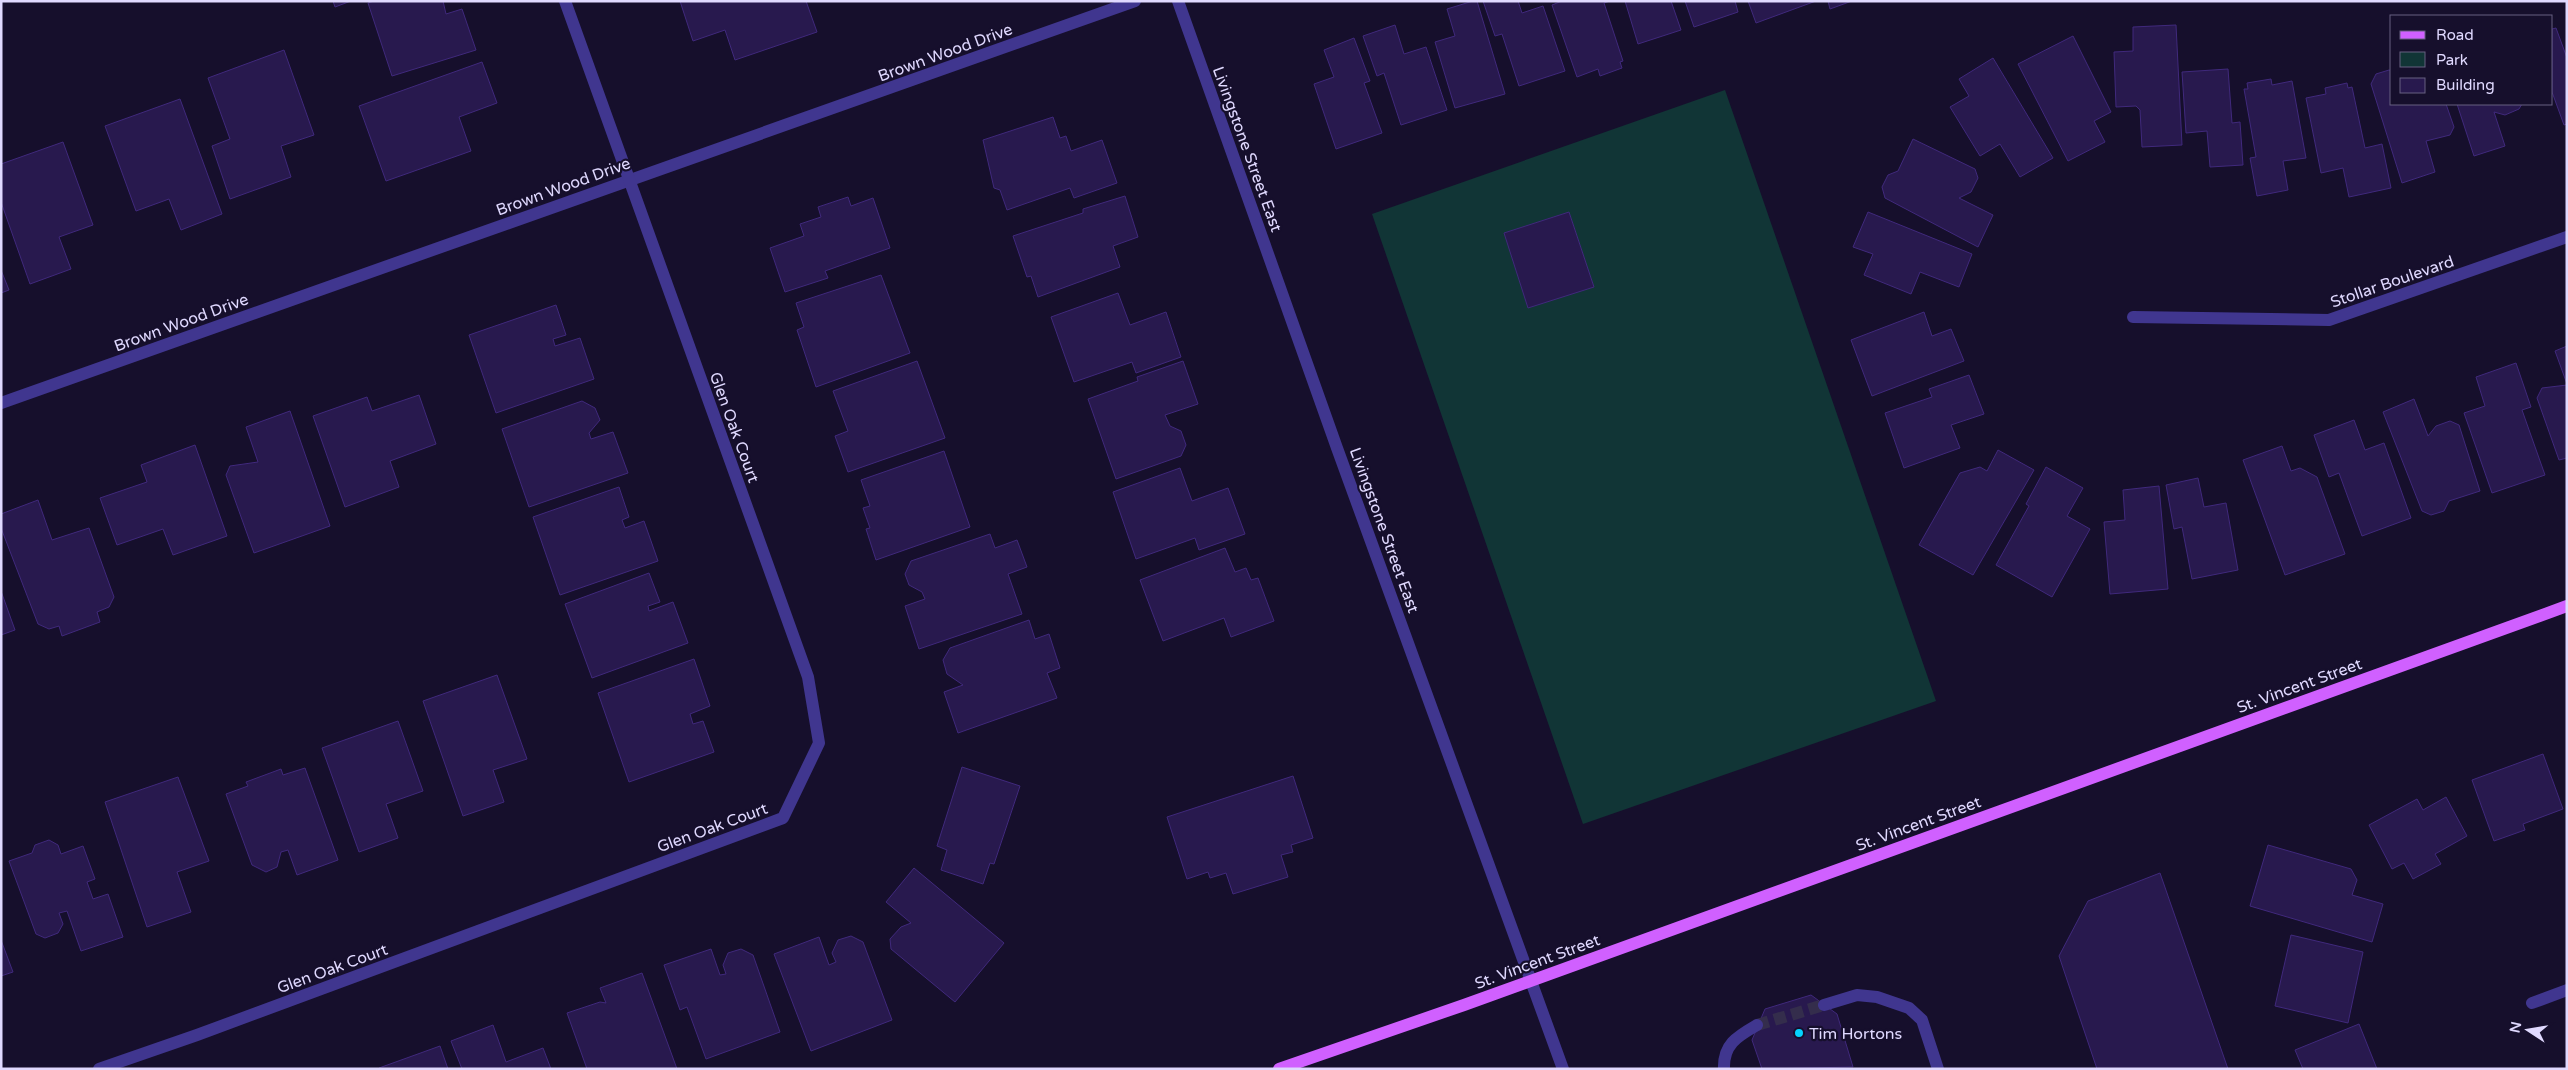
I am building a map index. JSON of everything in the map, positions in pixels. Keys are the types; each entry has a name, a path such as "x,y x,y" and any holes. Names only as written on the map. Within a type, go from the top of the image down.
{"main road":[{"name":"St. Vincent Street","path":"1279,1069 1298,1065 2567,606"}],"street":[{"name":"Glen Oak Court","path":"99,1069 197,1035 782,818 819,743 808,677 565,1"},
{"name":"Brown Wood Drive","path":"1,403 1135,1"},
{"name":"Livingstone Street East","path":"1178,1 1352,490 1564,1069"},
{"name":"Stollar Boulevard","path":"2132,317 2329,320 2567,237"},
{"path":"2532,1003 2567,990"},
{"path":"1824,1005 1857,996 1877,997 1910,1008 1922,1020 1938,1069"},
{"path":"1724,1069 1723,1056 1737,1036 1757,1025"}],"green space":[{"path":"1725,90 1936,701 1583,824 1372,214"}],"building":[{"path":"333,1 351,1 335,7"},
{"path":"374,1 443,1 446,14 462,9 476,50 392,76 368,3"},
{"path":"680,1 806,1 817,32 735,60 725,30 693,41"},
{"path":"1477,1 1505,94 1455,108 1435,42 1455,36 1447,9"},
{"path":"1483,1 1518,1 1522,13 1543,6 1565,71 1519,86 1502,34 1495,36"},
{"path":"1562,1 1610,1 1604,3 1623,61 1620,62 1622,68 1600,76 1598,69 1577,77 1552,5"},
{"path":"1625,1 1671,1 1681,30 1638,44"},
{"path":"1685,1 1735,1 1738,12 1694,27"},
{"path":"1748,1 1816,1 1756,23"},
{"path":"1828,1 1852,1 1830,9"},
{"path":"1395,25 1404,54 1426,47 1447,110 1401,125 1384,73 1377,76 1363,36"},
{"path":"2176,25 2182,145 2142,147 2140,110 2136,106 2116,107 2114,52 2133,51 2133,27"},
{"path":"2556,28 2567,58 2567,124 2564,125 2553,95 2553,29"},
{"path":"2073,36 2111,112 2094,121 2105,142 2068,161 2018,64"},
{"path":"1354,38 1370,81 1364,83 1382,133 1336,149 1314,84 1334,77 1324,50"},
{"path":"284,50 314,135 281,146 291,177 230,199 212,146 230,139 208,78"},
{"path":"1993,58 2053,158 2020,177 2000,144 1980,156 1950,107 1969,96 1959,79"},
{"path":"482,62 497,103 459,117 471,151 386,181 359,106"},
{"path":"2228,69 2232,123 2240,122 2243,165 2210,167 2207,131 2186,133 2182,72"},
{"path":"2390,70 2390,105 2446,105 2454,127 2450,135 2426,141 2435,172 2402,183 2371,84 2376,74"},
{"path":"2271,79 2272,85 2292,81 2306,158 2283,161 2288,190 2257,196 2250,158 2256,157 2244,89 2248,89 2247,83"},
{"path":"2347,83 2348,88 2352,87 2365,148 2382,144 2391,188 2349,197 2343,168 2321,173 2306,98 2326,94 2325,88"},
{"path":"180,99 222,214 181,230 169,199 136,211 105,126"},
{"path":"2457,105 2521,105 2519,109 2505,115 2494,112 2505,146 2474,156"},
{"path":"1053,117 1060,138 1066,136 1071,151 1102,140 1117,183 1074,198 1070,188 1007,210 1000,190 994,188 983,140"},
{"path":"1913,139 1975,169 1978,178 1971,192 1959,198 1993,215 1978,247 1885,198 1882,187 1888,175 1898,171"},
{"path":"63,142 93,225 59,237 71,269 30,284 1,202 1,164"},
{"path":"1125,196 1138,237 1113,246 1120,267 1038,297 1031,276 1027,277 1013,236 1083,213 1083,209"},
{"path":"848,197 851,206 873,198 890,248 825,271 828,278 785,292 770,248 804,236 800,224 821,217 818,207"},
{"path":"1569,212 1594,287 1528,308 1504,233"},
{"path":"1868,212 1972,254 1959,287 1920,272 1911,294 1864,275 1873,254 1853,247"},
{"path":"1,270 9,290 1,293"},
{"path":"881,275 910,353 816,387 797,330 804,327 796,303"},
{"path":"1118,293 1130,325 1166,312 1181,357 1136,373 1132,362 1074,382 1051,317"},
{"path":"556,305 566,335 553,339 555,346 580,338 594,379 496,413 469,335"},
{"path":"1924,312 1932,336 1951,329 1964,361 1872,396 1851,340"},
{"path":"2567,346 2567,384 2555,351"},
{"path":"917,361 945,438 848,472 835,436 848,431 833,391"},
{"path":"1183,361 1198,404 1165,415 1170,426 1181,431 1186,445 1181,456 1116,479 1088,399 1138,381 1137,377"},
{"path":"2516,363 2531,407 2522,410 2545,475 2492,493 2464,413 2485,406 2476,377"},
{"path":"1969,375 1984,414 1951,425 1960,448 1904,468 1885,413 1932,397 1929,389"},
{"path":"2567,385 2567,458 2559,460 2537,398 2542,388"},
{"path":"419,395 436,444 390,461 399,487 345,507 313,416 367,397 372,411"},
{"path":"2414,399 2428,436 2436,426 2450,421 2459,425 2480,491 2449,501 2444,511 2431,515 2422,511 2383,412"},
{"path":"582,401 595,408 600,420 589,433 591,439 613,432 628,473 529,507 502,429"},
{"path":"290,411 330,526 254,553 226,475 230,466 258,462 246,427"},
{"path":"2354,420 2365,450 2384,443 2411,518 2362,536 2339,473 2329,477 2314,435"},
{"path":"195,445 227,536 173,555 163,529 117,545 100,498 147,482 141,465"},
{"path":"2282,446 2291,471 2300,468 2317,477 2345,554 2285,575 2243,460"},
{"path":"1998,450 2034,470 1973,575 1919,545 1960,473 1980,467 1987,471"},
{"path":"944,451 970,527 876,560 866,529 870,528 863,508 870,506 861,480"},
{"path":"2046,467 2083,488 2067,516 2090,529 2052,597 1996,565 2029,506 2026,504"},
{"path":"1180,468 1192,501 1228,488 1245,534 1199,550 1195,538 1136,559 1113,492"},
{"path":"2198,478 2204,507 2226,503 2238,570 2192,579 2182,527 2174,529 2166,485"},
{"path":"2159,486 2168,589 2110,594 2104,522 2125,520 2123,490"},
{"path":"619,487 629,517 622,520 625,528 644,521 658,561 560,595 533,517"},
{"path":"38,500 52,540 89,528 114,597 109,607 97,612 100,622 62,636 59,626 49,629 38,624 1,528 1,514"},
{"path":"990,534 995,548 1017,540 1027,567 1008,574 1022,614 919,649 905,606 925,599 922,592 909,585 905,574 911,561"},
{"path":"1225,548 1235,572 1246,568 1251,580 1258,578 1274,621 1231,637 1224,618 1163,641 1140,580"},
{"path":"649,573 660,602 648,606 649,611 673,602 688,643 592,678 565,604"},
{"path":"1,591 15,630 1,635"},
{"path":"1029,620 1035,639 1049,634 1060,668 1047,673 1057,698 958,733 944,692 963,685 947,674 943,660 950,648"},
{"path":"694,659 710,706 690,714 693,724 703,721 714,752 629,782 598,693"},
{"path":"497,675 527,759 493,770 504,802 463,816 423,701"},
{"path":"398,721 423,791 386,804 398,838 359,852 322,748"},
{"path":"2543,754 2563,809 2523,824 2525,830 2494,841 2472,780"},
{"path":"962,767 1020,786 994,864 990,863 983,884 941,870 947,850 937,846"},
{"path":"305,768 338,860 297,875 288,850 281,852 277,867 266,872 252,865 226,794 248,786 246,782 281,769 283,775"},
{"path":"1293,776 1313,838 1291,845 1293,852 1281,855 1288,877 1233,894 1226,873 1210,878 1208,872 1187,879 1167,817"},
{"path":"178,777 209,861 177,872 191,912 147,927 105,802"},
{"path":"2446,797 2467,836 2435,854 2441,864 2413,879 2404,863 2392,869 2369,825 2417,799 2423,810"},
{"path":"49,840 58,845 61,854 83,846 95,879 87,882 93,899 108,894 123,937 81,951 67,911 59,913 63,924 58,933 45,938 36,934 9,861 32,853 35,845"},
{"path":"2268,845 2351,869 2357,880 2352,895 2383,904 2372,942 2250,906"},
{"path":"914,868 1004,943 955,1002 891,949 890,939 901,927 911,923 886,902"},
{"path":"2160,873 2228,1069 2097,1069 2059,956 2088,901"},
{"path":"2291,935 2363,952 2348,1023 2275,1006"},
{"path":"851,936 863,942 892,1020 811,1051 774,954 819,937 829,965 836,962 832,953 838,940"},
{"path":"1,940 13,972 1,976"},
{"path":"711,949 720,975 726,974 723,965 728,953 741,949 753,955 780,1032 706,1059 687,1007 680,1010 664,965"},
{"path":"642,973 677,1069 587,1069 567,1013 600,1002 606,1003 600,988"},
{"name":"Tim Hortons","path":"1811,995 1837,1014 1853,1067 1762,1069 1752,1040 1765,1009"},
{"path":"2359,1024 2377,1069 2303,1069 2295,1050"},
{"path":"493,1025 506,1062 543,1048 551,1069 462,1069 451,1041"},
{"path":"440,1046 448,1069 379,1069 379,1068"}],"tunnel":[{"path":"1757,1025 1824,1005"}],"place":[{"name":"Tim Hortons","path":"1799,1033"}]}
